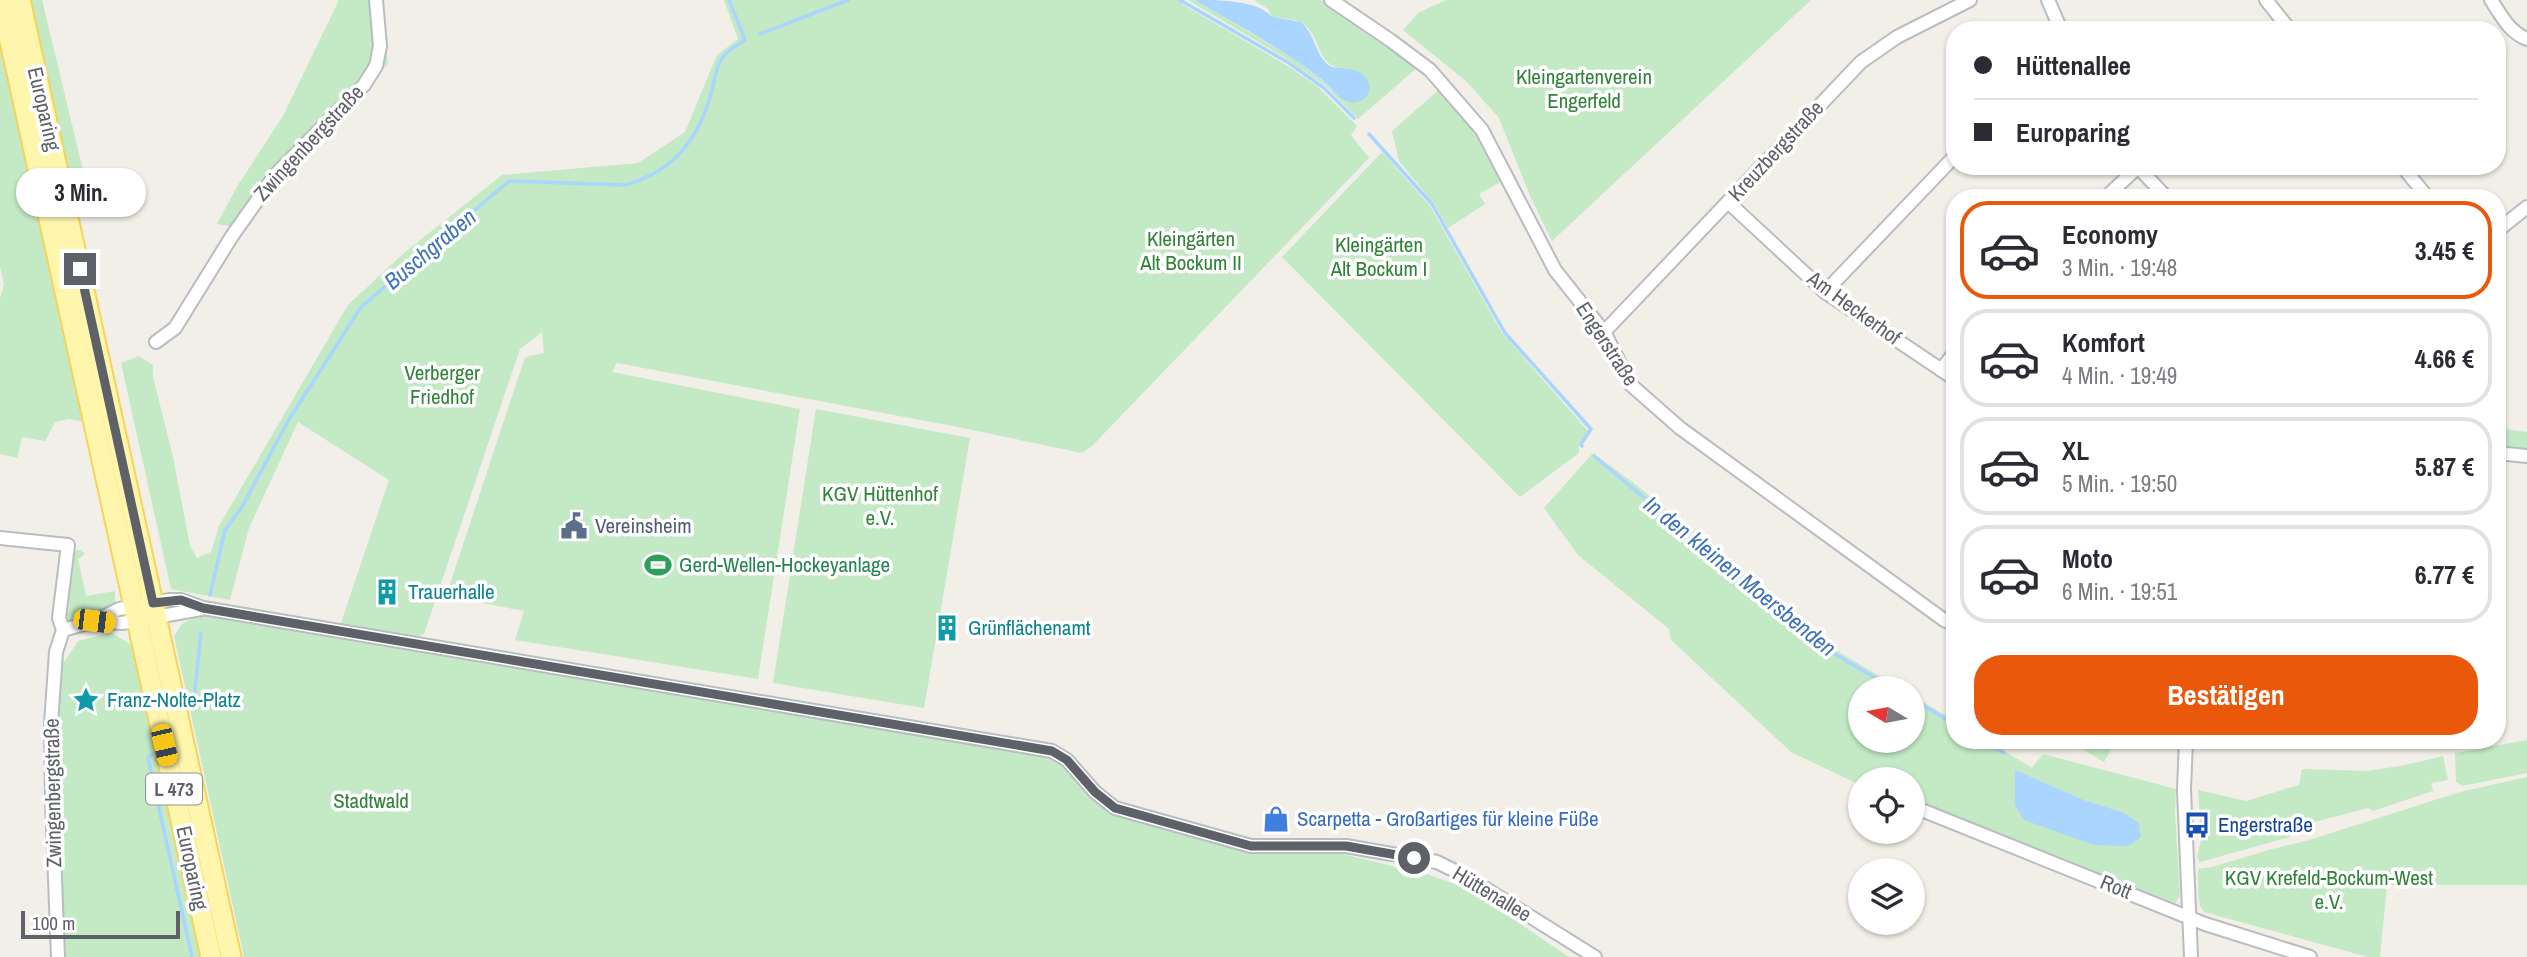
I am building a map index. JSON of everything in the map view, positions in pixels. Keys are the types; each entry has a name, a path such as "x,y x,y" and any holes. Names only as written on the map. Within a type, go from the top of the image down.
{"main road":[{"name":"Europaring","path":"1,0 145,612 230,957"},
{"name":"Europaring","path":"20,0 145,612 211,957"}],"street":[{"name":"Zwingenbergstraße","path":"156,342 175,328 232,236 276,174 364,85 376,66 380,46 376,0"},
{"name":"Engerstraße","path":"1331,0 1430,70 1482,130 1555,270 1604,332 1622,372 1631,385 1680,429 1946,621"},
{"name":"Kreuzbergstraße","path":"1604,332 1861,62 1898,37 1970,0"},
{"path":"2048,0 2057,21"},
{"path":"2266,0 2283,21"},
{"path":"2491,0 2506,21"},
{"path":"2506,22 2517,35 2527,39"},
{"path":"1825,292 1946,165"},
{"path":"2114,189 2129,175"},
{"path":"2145,175 2158,189"},
{"path":"2409,175 2421,189"},
{"name":"Am Heckerhof","path":"1728,202 1825,292 1946,373"},
{"path":"2506,224 2527,207"},
{"path":"1941,370 1946,364"},
{"path":"2506,454 2527,456"},
{"name":"Zwingenbergstraße","path":"0,538 68,545 59,618 63,630 56,652 54,673 51,769 58,957"},
{"name":"Hüttenallee","path":"145,612 181,600 203,608 1052,751 1067,760 1095,792 1115,808 1251,846 1346,846 1437,862 1467,877 1595,957"},
{"path":"63,630 94,621 119,609 145,612"},
{"path":"2186,749 2184,790 2191,957"},
{"name":"Rott","path":"1925,811 2205,924 2310,957"}],"green space":[{"path":"0,0 42,0 87,187 33,171 86,422 69,419 55,422 45,441 22,437 17,458 0,454 0,298 4,285 0,267"},
{"path":"339,0 380,0 388,64 360,94 353,87 285,156 232,227 217,224 238,185 283,116"},
{"path":"724,0 1182,0 1182,4 1291,68 1318,87 1357,126 1351,135 1369,158 1092,446 1082,453 617,363 612,372 800,409 758,679 515,640 524,611 446,596 525,357 544,353 542,332 520,349 424,634 414,639 340,626 389,480 298,422 249,528 230,600 171,589 121,363 139,356 153,365 153,377 173,457 190,546 197,558 211,552 219,526 348,305 404,253 502,175 638,163 685,132 717,55 738,39"},
{"path":"1188,0 1195,0 1296,60 1332,89 1339,68 1326,60 1307,27 1297,21 1272,17 1268,9 1254,0 1320,0 1385,41 1418,67 1358,119 1326,86 1287,59"},
{"name":"Kleingartenverein Engerfeld","path":"1446,0 1811,0 1552,241 1531,198 1499,118 1467,82 1403,30 1418,13"},
{"path":"1440,89 1479,134 1504,180 1479,194 1485,204 1448,228 1435,205 1399,161 1392,131"},
{"name":"Kleingärten Alt Bockum I","path":"1382,152 1430,206 1502,333 1588,431 1579,444 1579,453 1520,497 1282,257"},
{"name":"KGV Hüttenhof e.V.","path":"816,409 970,438 924,708 773,683"},
{"path":"2506,429 2527,432 2527,453 2506,451"},
{"path":"1593,453 1635,484 1829,646 1879,676 1848,676 1848,753 1925,753 1925,703 1946,716 1946,749 2001,749 2032,768 2043,754 2176,789 2180,896 2175,903 1977,824 1925,810 1925,767 1848,767 1848,779 1791,752 1671,640 1669,629 1578,555 1544,508","holes":["2016,771 2084,800 2122,812 2015,805"]},
{"path":"77,550 85,554 78,559 86,596 115,591 115,604 107,610 69,621 65,617 74,564 71,562 72,555"},
{"name":"Stadtwald","path":"201,614 1059,757 1095,802 1109,812 1256,852 1334,852 1426,874 1458,885 1479,896 1569,957 244,957 174,636 182,624"},
{"path":"112,633 133,646 201,957 65,957 56,718 60,663 65,661 78,641"},
{"path":"2527,740 2527,773 2462,786 2456,782 2455,753 2477,749 2506,749 2506,744"},
{"path":"2082,749 2111,749 2104,762"},
{"path":"2443,756 2448,780 2431,783 2433,791 2373,811 2368,808 2288,829 2290,837 2200,862 2197,857 2201,840 2198,790 2246,801 2299,785 2302,769 2368,771"},
{"name":"KGV Krefeld-Bockum-West e.V.","path":"2527,777 2527,885 2387,885 2380,957 2368,957 2204,912 2200,906 2198,869 2306,841 2460,792"}],"water":[{"path":"1195,0 1248,4 1266,11 1272,17 1301,22 1326,63 1358,71 1367,80 1369,92 1366,97 1356,102 1342,99 1297,61"},
{"path":"2015,770 2084,800 2122,812 2139,823 2141,837 2128,846 2094,845 2024,820 2015,805"}],"waterway":[{"name":"Buschgraben","path":"210,595 225,530 242,507 288,421 361,307 509,181 625,185 657,172 670,163 691,140 699,126 721,60 745,40 729,0"},
{"name":"In den kleinen Moersbenden","path":"760,34 848,0"},
{"name":"In den kleinen Moersbenden","path":"1180,0 1289,63 1324,88 1354,118"},
{"name":"In den kleinen Moersbenden","path":"1369,134 1432,204 1505,333 1591,429 1582,446"},
{"name":"In den kleinen Moersbenden","path":"1594,456 1823,647 1872,676"},
{"name":"Buschgraben","path":"193,709 201,633"},
{"name":"In den kleinen Moersbenden","path":"1925,707 1946,719"},
{"name":"In den kleinen Moersbenden","path":"1997,749 2004,753"},
{"name":"Buschgraben","path":"152,754 148,757 149,763 192,957"}],"place":[{"name":"Vereinsheim","path":"574,526"},
{"name":"Gerd-Wellen-Hockeyanlage","path":"658,565"},
{"name":"Trauerhalle","path":"387,592"},
{"name":"Grünflächenamt","path":"947,628"},
{"name":"Franz-Nolte-Platz","path":"86,700"},
{"name":"Scarpetta - Großartiges für kleine Füße","path":"1276,819"},
{"name":"Engerstraße","path":"2197,825"}],"route":[{"path":"80,269 153,603 181,600 203,608 1052,751 1067,760 1095,792 1115,808 1251,846 1346,846 1414,858"}],"park label":[{"name":"Kleingärten Alt Bockum II","path":"1191,251"},
{"name":"Verberger Friedhof","path":"442,385"}]}
